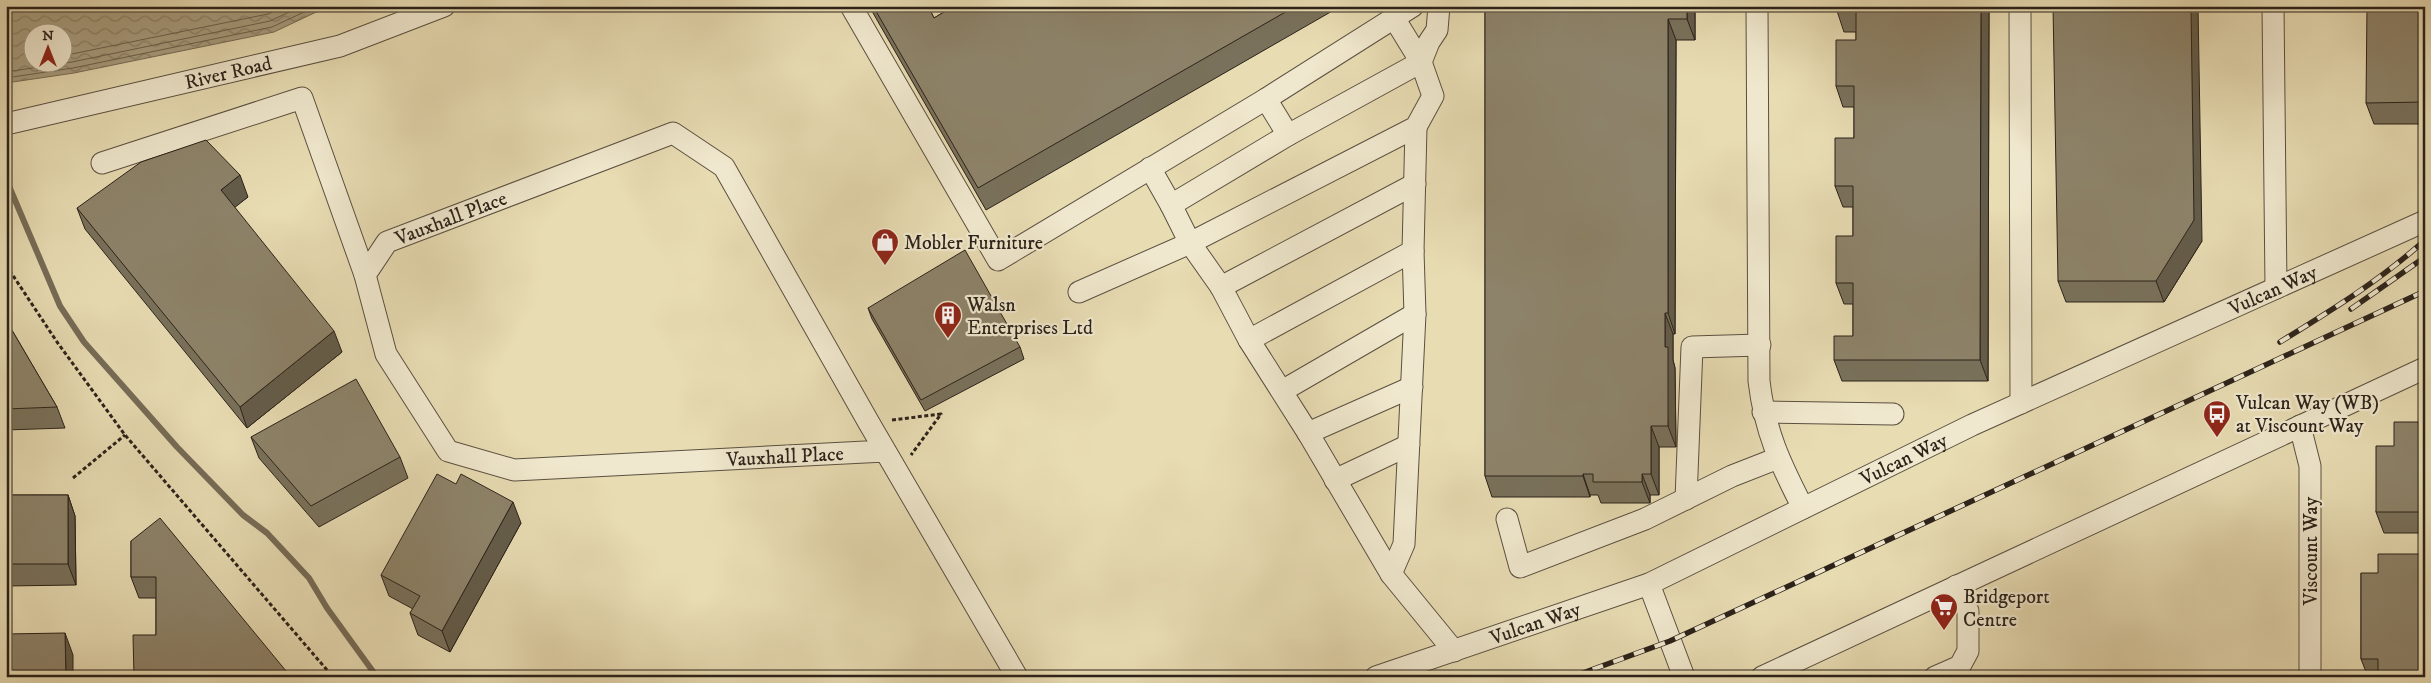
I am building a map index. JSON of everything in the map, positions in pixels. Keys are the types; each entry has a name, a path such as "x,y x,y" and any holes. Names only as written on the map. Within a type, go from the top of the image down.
{"street":[{"name":"River Road","path":"6,124 340,46 444,6"},
{"path":"851,6 998,260 1266,99 1413,6"},
{"path":"1170,204 1288,135 1421,62 1429,42 1437,30 1439,6"},
{"path":"1758,6 1759,381 1763,412 1778,458 1803,508"},
{"path":"2020,6 2021,403"},
{"path":"2273,6 2276,288"},
{"path":"1391,574 1404,544 1415,314 1413,250 1416,127 1433,96 1421,62 1394,18"},
{"path":"102,163 302,98 365,276"},
{"path":"1266,99 1288,135"},
{"path":"1079,292 1190,243 1416,127"},
{"name":"Vauxhall Place","path":"885,451 514,470 448,451 386,354 365,276 387,242 673,133 724,167 885,451 897,473 1017,677"},
{"path":"1150,168 1190,243 1221,288 1249,340 1308,433 1391,574 1454,651"},
{"path":"1221,288 1415,184"},
{"name":"Vulcan Way","path":"1376,677 1649,584 2021,403 2425,221"},
{"path":"1249,340 1413,250"},
{"path":"1282,391 1415,314"},
{"path":"1686,499 1692,347 1760,345"},
{"path":"1762,677 2425,368"},
{"path":"1308,433 1412,387"},
{"path":"1763,412 1893,414"},
{"name":"Viscount Way","path":"2300,426 2310,466 2310,677"},
{"path":"1336,480 1409,445"},
{"path":"1507,519 1520,567 1646,519 1732,476 1778,458"},
{"path":"1649,584 1684,677"},
{"path":"1935,677 1960,666 1968,651 1968,611 1956,586"}],"path":[{"path":"6,265 57,342 125,435 333,677"},
{"path":"869,423 941,414 897,473"},
{"path":"73,478 125,435"}],"water":[{"path":"6,6 329,6 274,32 74,73 6,83"}],"building":[{"path":"873,6 928,6 934,18 954,6 1296,6 978,188"},
{"path":"1485,6 1687,6 1687,19 1668,19 1668,313 1665,313 1665,347 1668,347 1668,426 1651,426 1651,474 1642,474 1642,482 1593,482 1593,474 1583,474 1583,476 1485,476"},
{"path":"1837,6 1981,6 1980,360 1834,360 1834,336 1853,336 1853,283 1836,283 1836,236 1853,236 1853,186 1835,186 1835,138 1854,138 1854,86 1836,86 1836,40 1856,40 1856,11 1837,11"},
{"path":"2053,6 2191,6 2194,220 2156,281 2058,281"},
{"path":"2367,6 2425,6 2425,102 2366,103"},
{"path":"206,140 240,175 221,190 334,331 240,407 77,208 141,162"},
{"name":"Walsn Enterprises Ltd","path":"965,250 1020,347 921,400 868,308"},
{"path":"6,320 57,407 6,409"},
{"path":"356,379 400,457 311,506 251,437"},
{"path":"2394,422 2425,422 2425,512 2376,512 2376,446 2394,446"},
{"path":"437,474 456,484 461,474 513,502 442,631 410,613 420,596 381,575"},
{"path":"6,495 68,495 68,564 6,564"},
{"path":"160,518 291,677 134,677 133,635 156,635 156,577 131,577 131,541"},
{"path":"2378,554 2425,554 2425,677 2378,677 2378,659 2361,659 2361,573 2378,573"},
{"path":"65,633 66,677 6,677 6,634"}],"waterway":[{"path":"6,179 60,306 84,342 177,447 243,515 267,533 309,578 327,608 377,677"}],"railway":[{"path":"2280,342 2373,282 2425,240"},
{"path":"2351,309 2425,257"},
{"path":"1572,677 1670,641 2425,291"}],"place":[{"name":"Mobler Furniture","path":"885,266"},
{"name":"Walsn Enterprises Ltd","path":"948,339"},
{"name":"Vulcan Way (WB) at Viscount Way","path":"2217,438"},
{"name":"Bridgeport Centre","path":"1944,631"}]}
